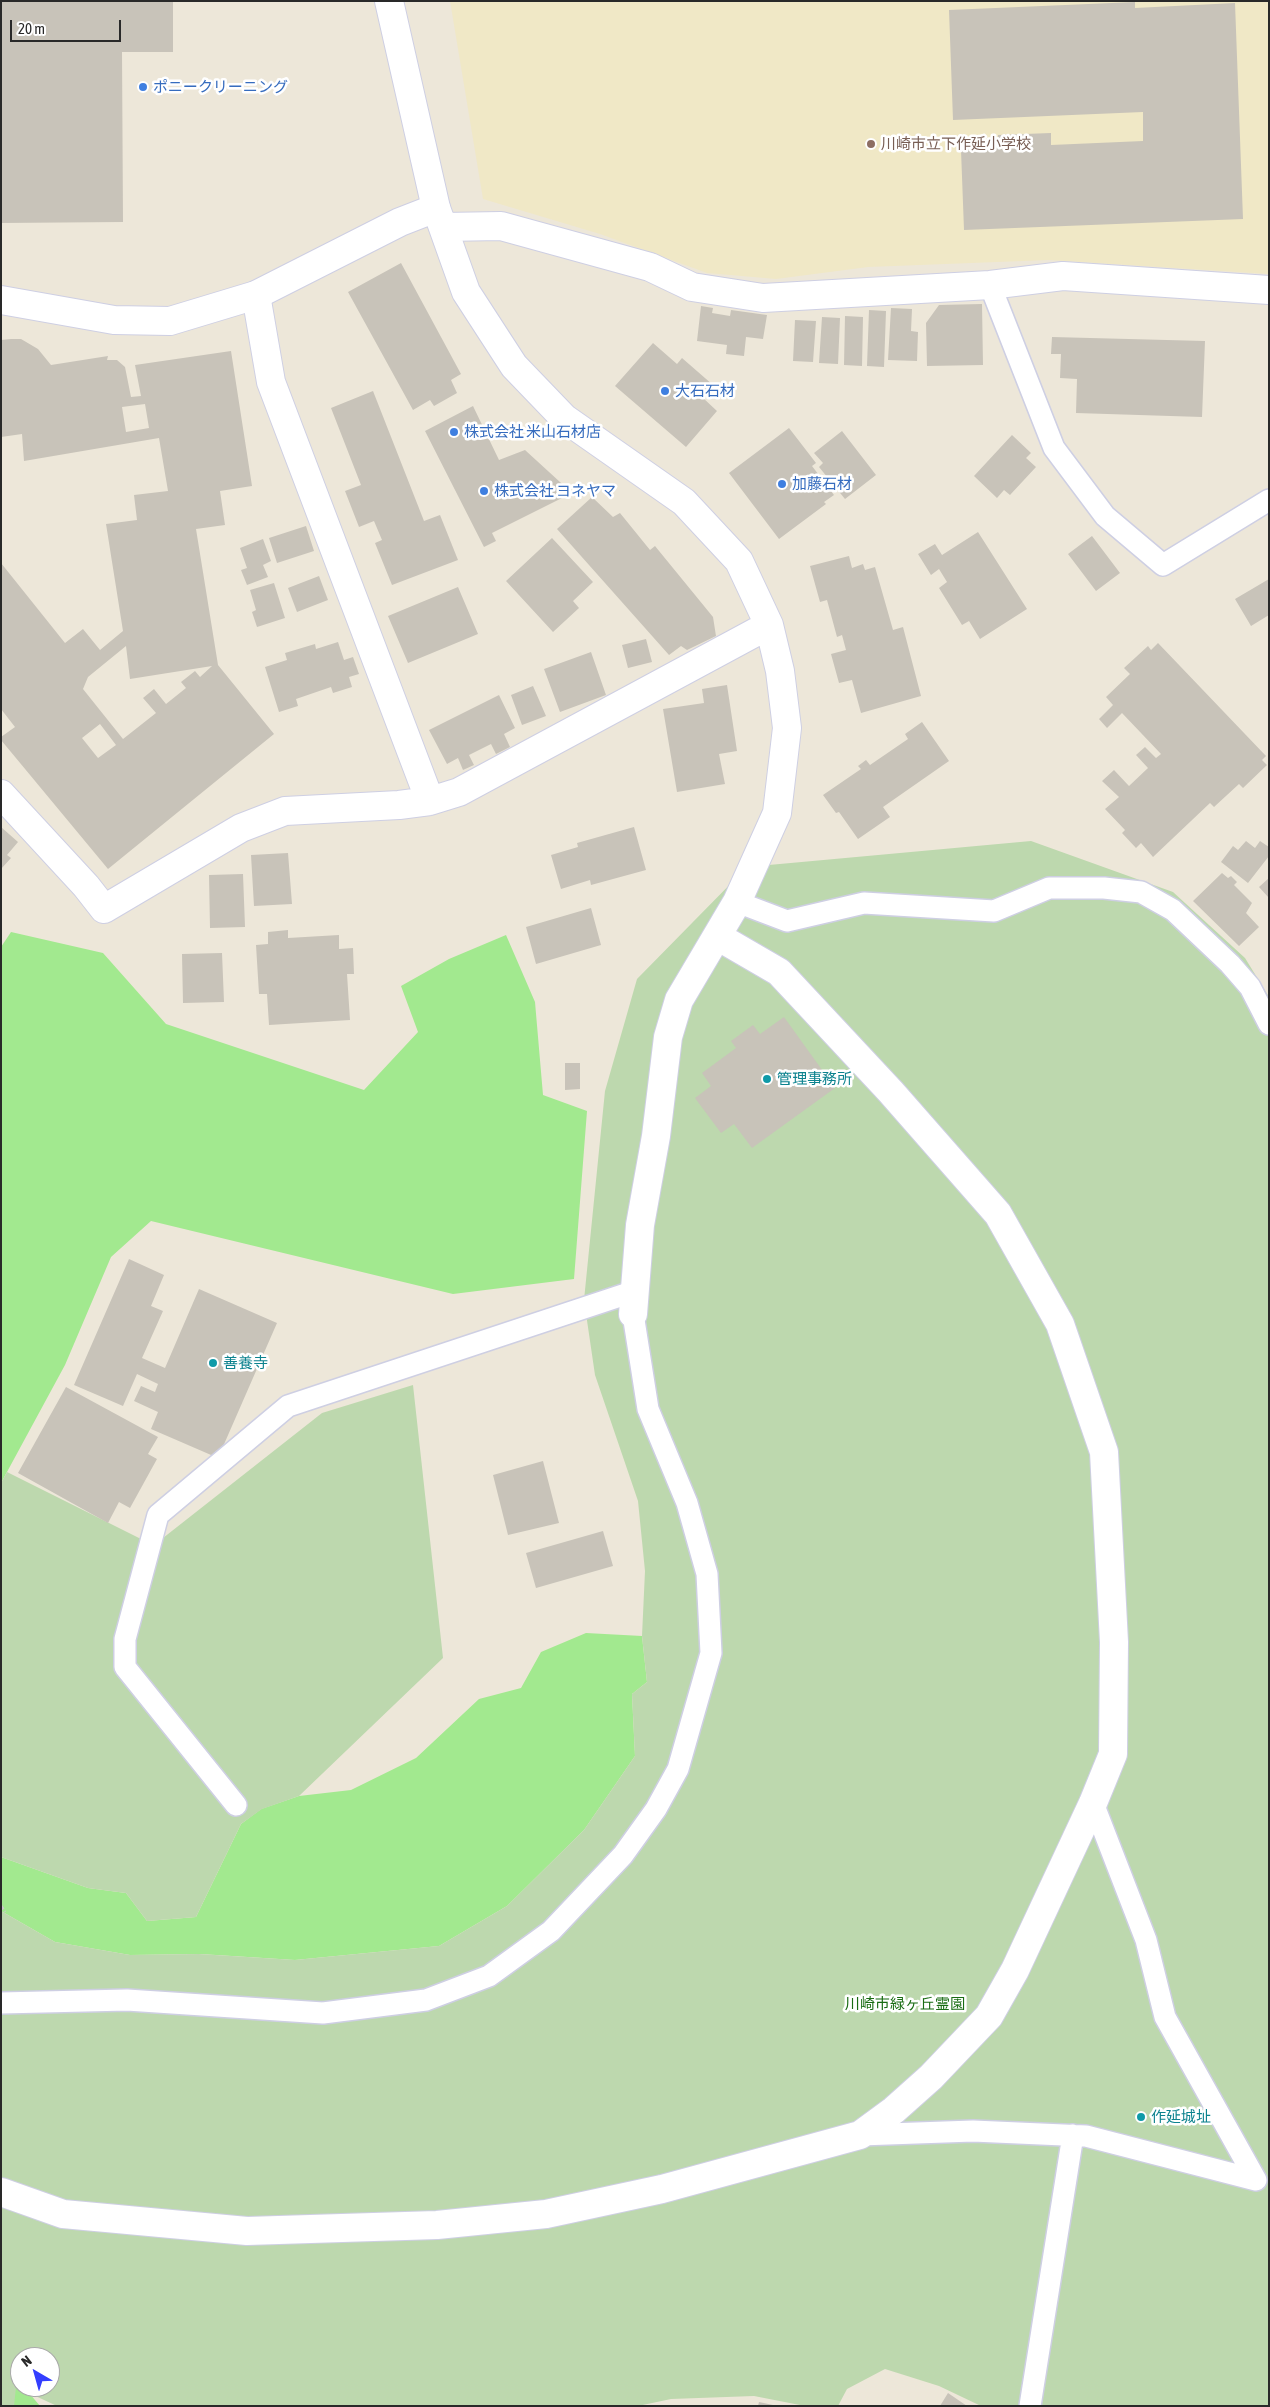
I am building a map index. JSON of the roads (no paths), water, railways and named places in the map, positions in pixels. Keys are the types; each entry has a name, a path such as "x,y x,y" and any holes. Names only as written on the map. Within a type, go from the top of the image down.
{"street":[{"path":"389,1 439,217 466,292 514,366 564,418 684,502 739,561 769,625 780,671 787,728 777,813 737,902 679,1000 668,1037 656,1136 640,1225 634,1303"},
{"path":"1,300 114,320 170,321 256,295 400,222 439,217 501,226 650,267 692,287 763,298 990,285 1064,276 1269,290"},
{"path":"256,295 271,382 430,801"},
{"path":"1,794 86,886 104,909 241,828 285,811 430,801 458,792 769,625"},
{"path":"1,2192 63,2214 247,2231 436,2225 546,2214 633,2195 860,2135 894,2110 931,2077 989,2016 1015,1970 1093,1803 1113,1754 1114,1642 1104,1452 1060,1324 998,1214 891,1092 779,972 717,936"}],"lane":[{"path":"990,285 1054,448 1105,516 1163,565 1269,500"},
{"path":"737,902 787,921 864,903 994,910 1049,888 1104,888 1141,892 1173,910 1230,964 1250,987 1269,1024"},
{"path":"1,2003 127,2000 323,2013 426,2000 489,1976 551,1931 623,1855 656,1809 678,1770 710,1652 707,1574 687,1503 648,1409 634,1303 288,1406 158,1515 125,1639 125,1667 236,1805"},
{"path":"1093,1803 1146,1940 1165,2017 1262,2184"},
{"path":"860,2135 974,2131 1086,2136 1262,2184"},
{"path":"1030,2406 1073,2135"}],"place":[{"name":"ポニークリーニング","path":"143,87"},
{"name":"川崎市立下作延小学校","path":"871,144"},
{"name":"大石石材","path":"665,391"},
{"name":"株式会社 米山石材店","path":"454,432"},
{"name":"加藤石材","path":"782,484"},
{"name":"株式会社 ヨネヤマ","path":"484,491"},
{"name":"管理事務所","path":"767,1079"},
{"name":"善養寺","path":"213,1363"},
{"name":"作延城址","path":"1141,2117"}],"park label":[{"name":"川崎市緑ヶ丘霊園","path":"905,2004"}]}
